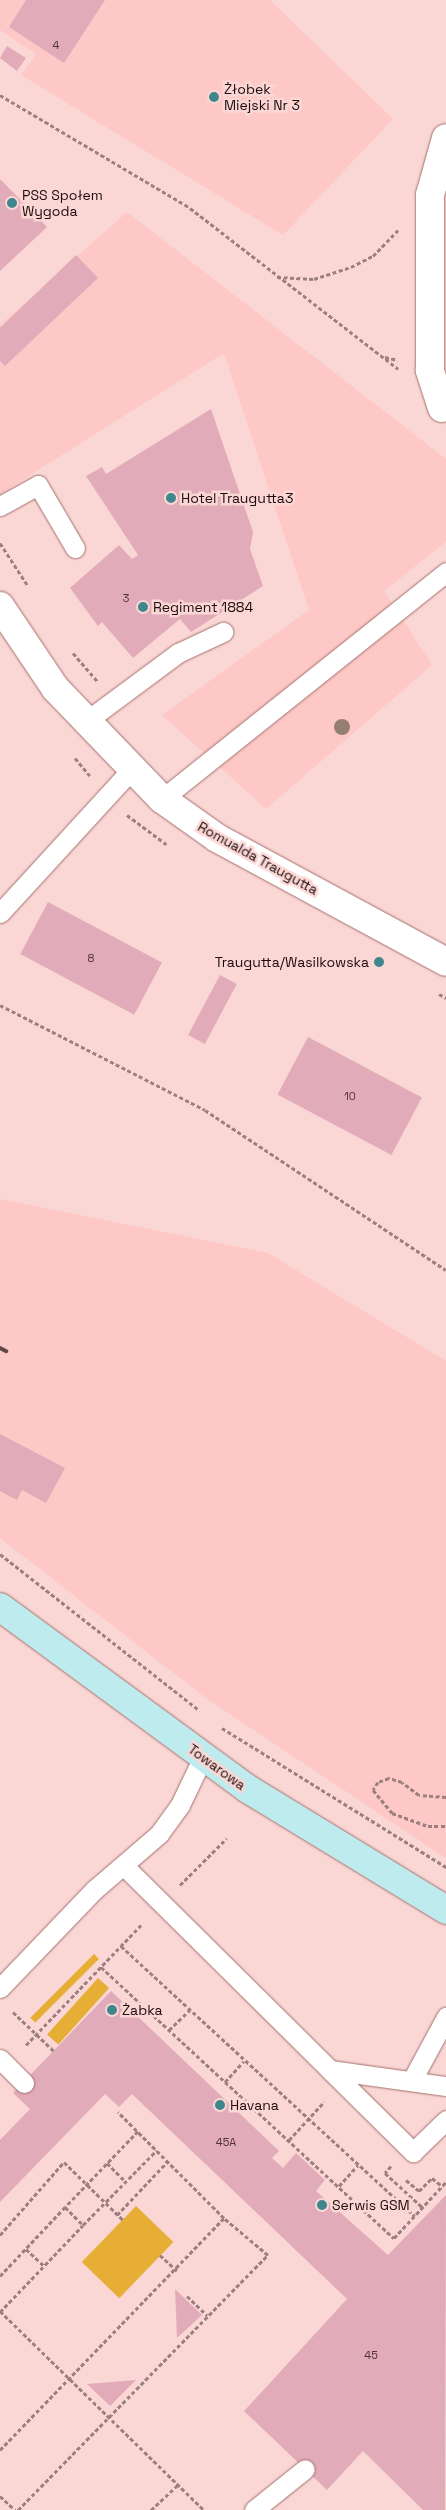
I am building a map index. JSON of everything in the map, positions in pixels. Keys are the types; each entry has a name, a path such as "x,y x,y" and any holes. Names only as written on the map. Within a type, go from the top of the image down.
{"main road":[{"name":"Towarowa","path":"0,1607 248,1789 446,1910"}],"street":[{"path":"444,410 430,370 430,195 446,138"},
{"name":"Romualda Traugutta","path":"0,606 55,688 85,722 162,799 217,838 446,962"}],"lane":[{"path":"0,506 38,485 75,548"},
{"path":"162,799 446,572"},
{"path":"85,722 178,653 223,632"},
{"path":"0,913 132,770"},
{"path":"3,1997 94,1890 125,1867 164,1827 203,1757"},
{"path":"125,1867 413,2152 446,2120"},
{"path":"412,2080 446,2017"},
{"path":"3,2062 24,2083"},
{"path":"336,2076 412,2080 446,2086"},
{"path":"254,2510 304,2469"}],"path":[{"path":"0,95 190,208 406,376"},
{"path":"277,277 314,279 373,256 430,195"},
{"path":"0,1005 205,1110 446,1270"},
{"path":"0,1554 203,1714"},
{"path":"219,1726 446,1868"},
{"path":"446,1797 419,1795 402,1782 389,1778 378,1782 373,1790 392,1813 428,1826 446,1826"},
{"path":"3,2062 36,2034 227,1838"},
{"path":"121,1946 308,2121 414,2216"},
{"path":"101,1967 394,2238 446,2182"},
{"path":"3,1997 54,2051"},
{"path":"169,2030 190,2010"},
{"path":"225,2082 244,2061"},
{"path":"289,2140 308,2121 336,2076"},
{"path":"0,2497 16,2510 107,2415 268,2254 224,2218 118,2112"},
{"path":"0,2276 138,2131"},
{"path":"156,2150 0,2312 204,2510"},
{"path":"117,2215 168,2161"},
{"path":"0,2235 64,2162 123,2220"},
{"path":"107,2163 126,2182"},
{"path":"339,2186 358,2165"},
{"path":"422,2208 385,2173 391,2166 419,2192 432,2178 442,2186"},
{"path":"65,2207 83,2225"},
{"path":"0,2450 177,2271 224,2218"},
{"path":"26,2249 44,2266"},
{"path":"160,2255 177,2271"},
{"path":"0,2266 6,2270"},
{"path":"187,2296 207,2315"},
{"path":"150,2510 178,2485"}],"shaded area":[{"name":"Żłobek Miejski Nr 3","path":"0,0 270,0 393,119 283,235 21,75 36,54 0,30"},
{"path":"127,212 446,459 446,542 384,591 432,665 266,809 162,715 309,610 224,353 0,494 0,325"},
{"path":"0,1199 268,1253 446,1361 446,1858 207,1699 0,1538"},
{"path":"94,1954 99,1959 35,2023 30,2018"},
{"path":"98,1978 109,1988 58,2045 47,2034"},
{"path":"136,2206 173,2242 119,2298 82,2262"}],"building":[{"path":"26,0 105,0 64,63 9,27"},
{"path":"7,46 26,58 17,71 0,58"},
{"name":"PSS Społem Wygoda","path":"0,179 47,227 0,271"},
{"path":"76,255 98,278 5,366 0,361 0,328"},
{"name":"Hotel Traugutta3","path":"211,409 253,532 250,549 263,586 191,632 180,619 133,658 102,622 98,626 70,588 119,545 132,559 138,555 86,476 102,467 106,474"},
{"path":"48,902 162,963 134,1015 20,954"},
{"path":"220,975 237,984 205,1044 188,1035"},
{"path":"308,1037 422,1098 391,1155 277,1094"},
{"path":"0,1434 65,1468 46,1503 22,1490 17,1500 0,1491"},
{"path":"111,1991 279,2151 272,2158 283,2168 296,2153 325,2180 316,2191 388,2255 446,2195 445,2510 423,2510 363,2451 327,2490 244,2411 347,2299 132,2094 119,2107 105,2094 0,2202 0,2140 30,2109 13,2093"},
{"path":"175,2289 202,2315 177,2338"},
{"path":"136,2380 110,2406 87,2384"}],"railway":[{"path":"0,1348 6,1351"}],"place":[{"name":"Żłobek Miejski Nr 3","path":"214,97"},
{"name":"PSS Społem Wygoda","path":"12,203"},
{"name":"Hotel Traugutta3","path":"171,498"},
{"name":"Regiment 1884","path":"143,607"},
{"name":"Traugutta/Wasilkowska","path":"379,962"},
{"name":"Żabka","path":"112,2010"},
{"name":"Havana","path":"220,2105"},
{"name":"Serwis GSM","path":"322,2205"}]}
